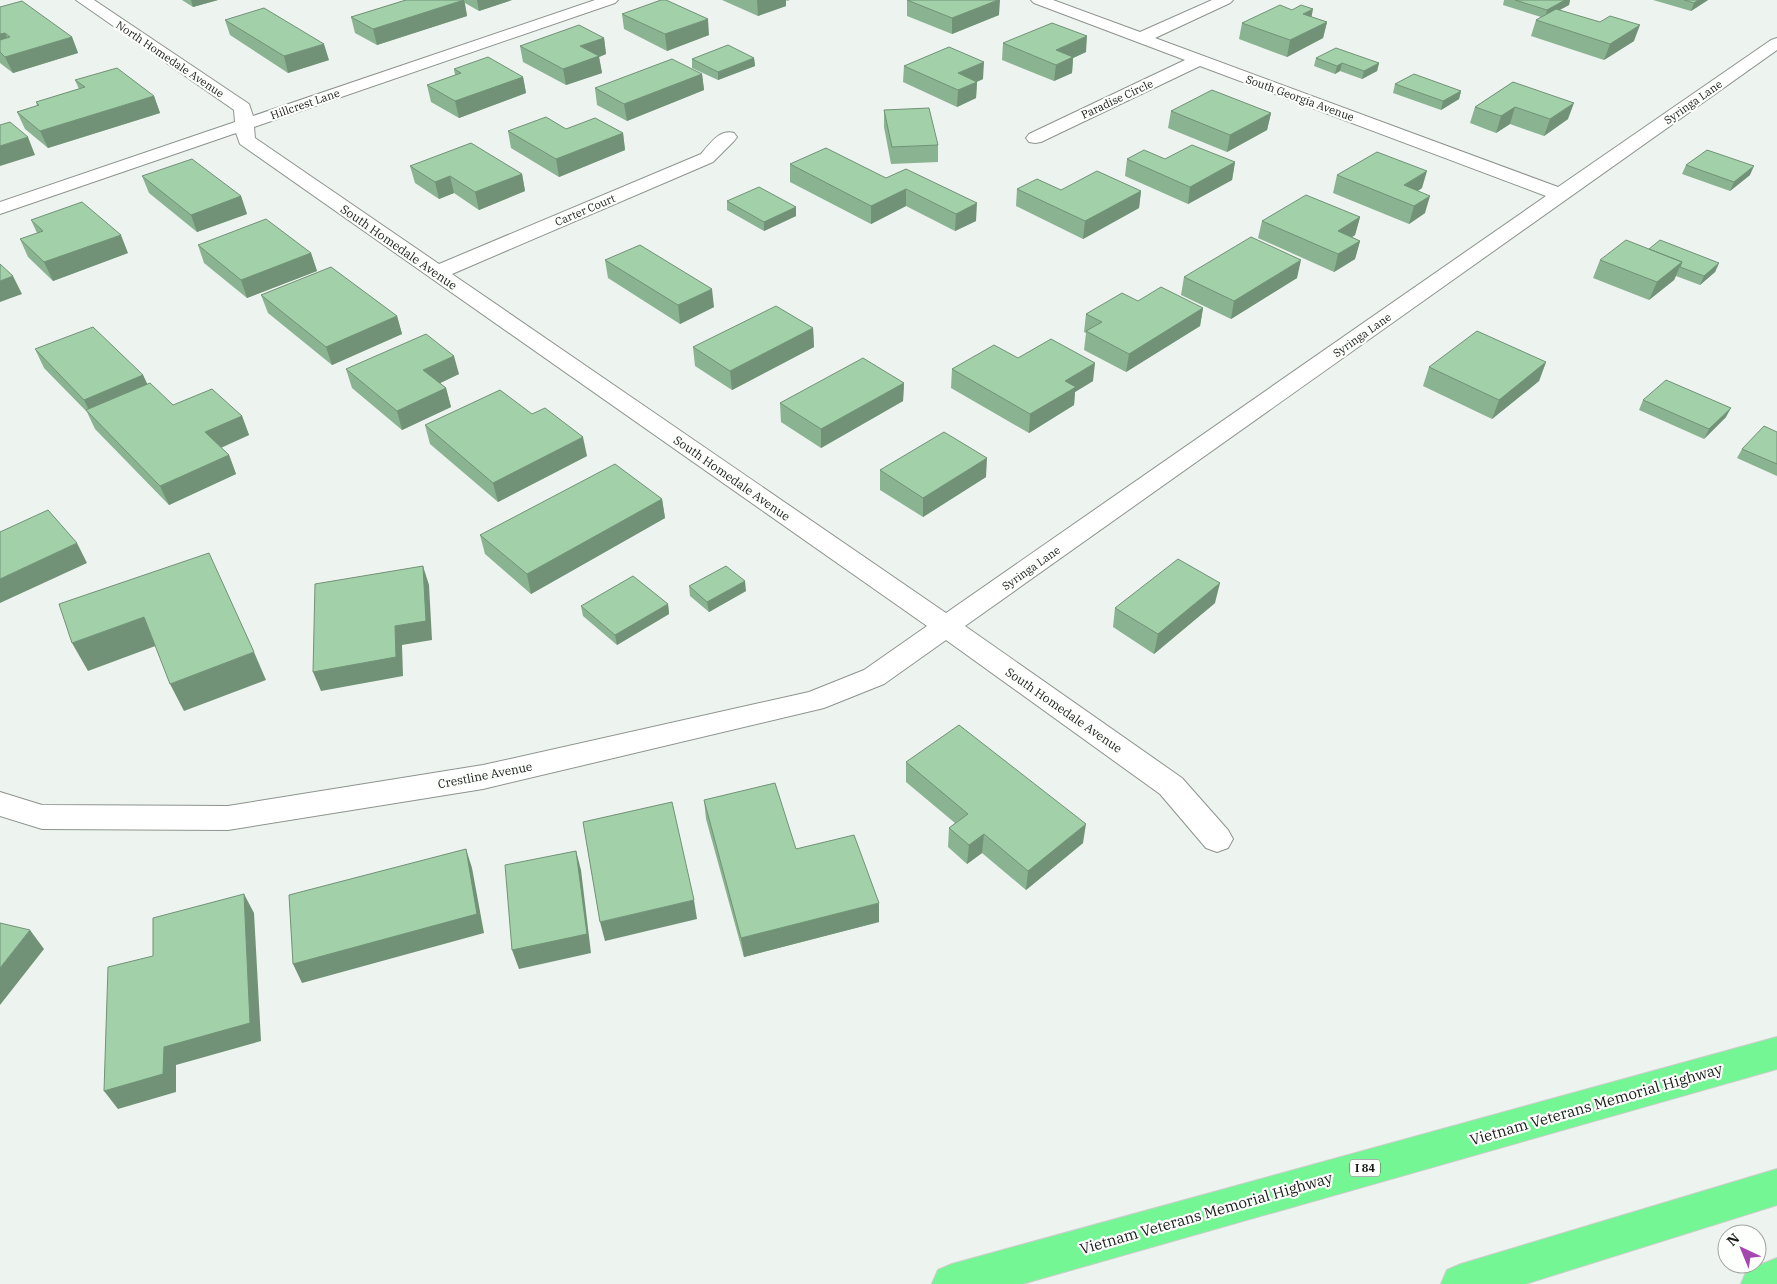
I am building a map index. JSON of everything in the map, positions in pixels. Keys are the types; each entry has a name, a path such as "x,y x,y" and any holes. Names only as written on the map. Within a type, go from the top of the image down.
{"highway":[{"name":"Vietnam Veterans Memorial Highway","path":"952,1284 1777,1053"},
{"path":"1461,1284 1777,1188"},
{"path":"1761,1284 1777,1278"}],"street":[{"name":"North Homedale Avenue","path":"84,0 243,108 244,124"},
{"name":"Hillcrest Lane","path":"0,208 610,0"},
{"name":"South Georgia Avenue","path":"1040,0 1561,195"},
{"path":"1141,38 1225,0"},
{"name":"Syringa Lane","path":"947,627 1777,43"},
{"name":"Paradise Circle","path":"1035,138 1199,60"},
{"name":"South Homedale Avenue","path":"244,124 246,140 947,627 1171,786 1217,840"},
{"name":"Carter Court","path":"436,273 707,158 728,137"},
{"name":"Crestline Avenue","path":"0,804 42,817 228,818 483,777 814,701 874,677 947,627"}],"building":[{"path":"406,0 464,0 373,29 351,17"},
{"path":"661,0 666,0 708,19 665,34 622,14"},
{"path":"907,0 998,0 952,18"},
{"path":"1515,0 1565,0 1547,10"},
{"path":"1684,0 1698,0 1694,3"},
{"path":"22,1 72,37 5,57 0,52 0,40 10,37 5,33 0,34 0,7"},
{"path":"1280,5 1292,10 1301,5 1313,9 1303,14 1327,22 1290,40 1242,23"},
{"path":"264,8 324,44 284,56 225,20"},
{"path":"1556,9 1600,22 1610,16 1640,25 1610,44 1536,20"},
{"path":"1052,23 1087,36 1056,50 1073,57 1056,65 1003,43"},
{"path":"579,25 604,38 580,46 599,56 563,69 520,46"},
{"path":"728,45 754,58 718,72 692,59"},
{"path":"949,47 984,62 958,73 977,82 958,90 904,66"},
{"path":"1336,48 1379,63 1364,71 1342,63 1337,66 1316,58"},
{"path":"488,57 523,77 455,101 427,85 461,73 454,69"},
{"path":"672,59 702,74 624,104 595,88"},
{"path":"117,68 154,96 40,131 17,112 39,105 36,102 85,87 75,80"},
{"path":"1414,74 1461,91 1443,101 1395,84"},
{"path":"1513,82 1574,103 1550,119 1515,107 1501,116 1475,107"},
{"path":"1212,90 1271,113 1230,135 1171,111"},
{"path":"929,108 938,145 892,147 884,110"},
{"path":"546,117 566,129 595,118 623,133 556,159 508,131"},
{"path":"10,122 28,137 0,146 0,125"},
{"path":"471,143 522,174 475,192 450,176 435,182 410,166"},
{"path":"1192,145 1235,162 1190,187 1127,159 1144,150 1165,159"},
{"path":"826,148 886,178 906,169 977,203 956,214 906,189 871,206 790,164"},
{"path":"1707,150 1754,166 1734,182 1686,165"},
{"path":"1377,152 1427,171 1404,185 1430,196 1414,206 1337,175"},
{"path":"192,159 241,196 191,215 142,176"},
{"path":"1097,171 1141,191 1085,221 1017,189 1037,179 1061,190"},
{"path":"759,187 796,207 764,222 727,201"},
{"path":"1306,195 1360,217 1338,231 1360,241 1338,254 1262,221"},
{"path":"82,202 121,235 44,262 20,239 43,231 31,220"},
{"path":"266,219 311,253 241,280 198,245"},
{"path":"1251,237 1301,260 1234,301 1184,277"},
{"path":"1626,240 1682,262 1657,282 1600,260"},
{"path":"1660,240 1719,263 1704,276 1680,267 1682,262 1649,249"},
{"path":"640,245 712,289 678,305 605,260"},
{"path":"0,264 13,276 0,281"},
{"path":"331,267 397,316 326,347 261,295"},
{"path":"1161,287 1203,308 1129,354 1086,331 1102,322 1086,314 1122,293 1138,301"},
{"path":"776,306 813,328 730,371 693,347"},
{"path":"93,327 143,375 84,400 35,349"},
{"path":"1477,331 1546,362 1499,400 1429,367"},
{"path":"426,334 454,356 423,370 446,388 397,411 346,369"},
{"path":"1051,339 1095,363 1065,381 1076,387 1030,414 952,369 994,345 1018,358"},
{"path":"863,358 904,383 821,429 780,403"},
{"path":"1666,380 1731,408 1709,429 1643,400"},
{"path":"150,383 173,405 212,389 242,416 205,432 229,455 160,486 86,410"},
{"path":"500,390 532,414 545,408 583,437 493,483 425,425"},
{"path":"1764,426 1777,432 1777,464 1742,449"},
{"path":"944,432 987,458 923,498 880,470"},
{"path":"615,464 662,499 527,574 480,535"},
{"path":"48,510 77,543 0,579 0,532"},
{"path":"209,553 254,652 170,684 144,617 72,643 59,604"},
{"path":"1178,559 1220,583 1158,634 1115,608"},
{"path":"423,566 426,621 395,626 396,657 313,672 315,584"},
{"path":"726,566 745,581 707,602 689,586"},
{"path":"633,576 668,604 615,635 581,606"},
{"path":"959,725 1086,824 1028,871 984,834 969,845 949,828 968,814 906,762"},
{"path":"775,783 796,849 854,835 879,903 741,938 704,800"},
{"path":"672,802 694,900 600,922 583,822"},
{"path":"466,849 477,914 293,964 289,895"},
{"path":"576,851 587,934 512,950 505,865"},
{"path":"244,894 250,1023 164,1047 163,1074 104,1091 108,967 153,956 153,918"},
{"path":"0,923 30,930 0,968"}]}
